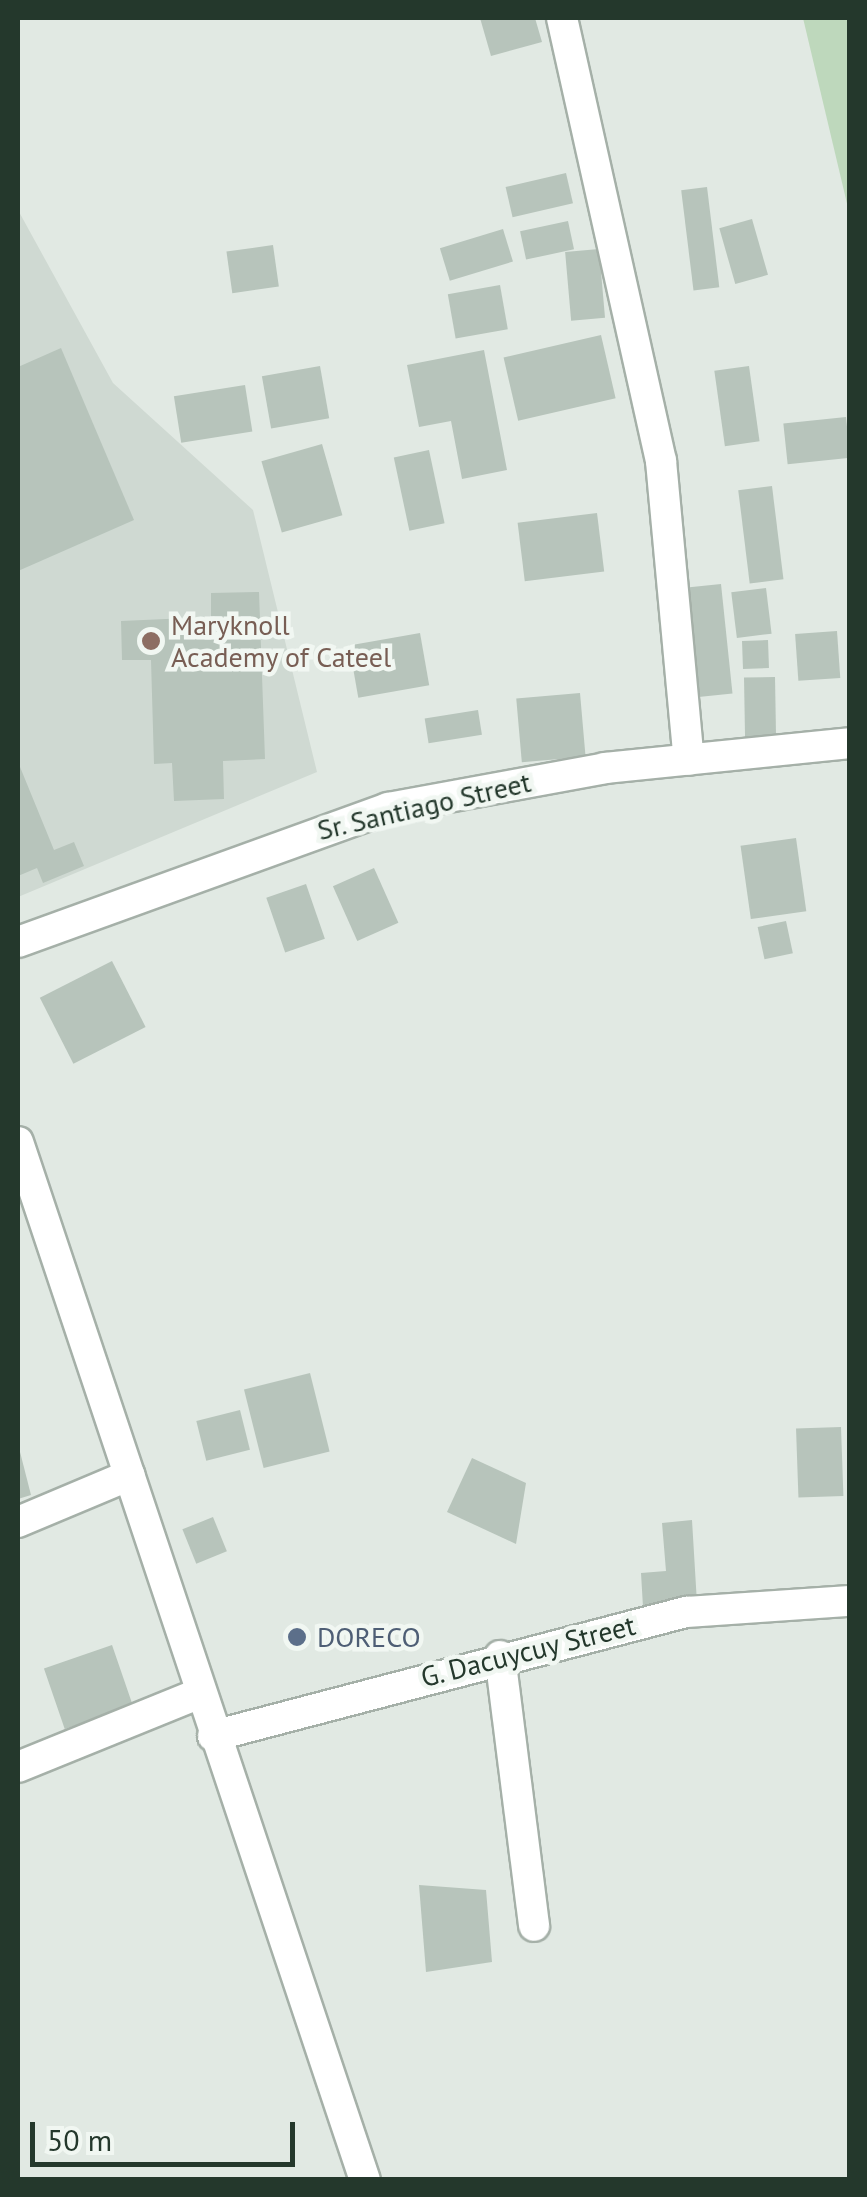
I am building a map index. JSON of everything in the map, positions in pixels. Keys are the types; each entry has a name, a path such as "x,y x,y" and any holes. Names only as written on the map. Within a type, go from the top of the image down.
{"street":[{"path":"562,18 661,460 689,760"},
{"name":"Sr. Santiago Street","path":"18,942 388,808 689,760 850,743"},
{"path":"18,1142 213,1736 365,2180"},
{"path":"18,1522 130,1475"},
{"name":"G. Dacuycuy Street","path":"213,1736 500,1656 686,1612 850,1601"},
{"path":"500,1656 534,1926"},
{"path":"18,1766 200,1693"}],"shaded area":[{"name":"Maryknoll Academy of Cateel","path":"18,210 113,383 253,510 317,772 18,897"}],"green space":[{"path":"803,18 849,18 849,212"}],"building":[{"path":"480,18 535,18 542,42 491,56"},
{"path":"566,173 573,203 513,217 506,187"},
{"path":"707,187 719,287 694,290 681,190"},
{"path":"752,219 768,275 735,284 719,228"},
{"path":"568,221 574,249 526,260 520,231"},
{"path":"503,229 513,262 450,281 440,248"},
{"path":"273,245 279,287 232,293 226,252"},
{"path":"599,249 605,318 571,321 565,252"},
{"path":"500,285 508,329 456,339 448,294"},
{"path":"601,335 616,398 518,421 504,357"},
{"path":"61,348 134,520 18,571 18,367"},
{"path":"484,350 507,470 462,479 451,421 419,427 407,365"},
{"path":"320,366 329,418 271,428 262,376"},
{"path":"749,366 760,441 725,446 714,371"},
{"path":"245,385 252,431 181,443 174,396"},
{"path":"846,417 850,458 788,464 783,424"},
{"path":"322,444 342,515 282,532 261,461"},
{"path":"429,450 445,523 409,531 394,457"},
{"path":"772,486 783,579 750,583 738,490"},
{"path":"597,513 604,572 525,581 518,523"},
{"path":"721,584 732,693 694,697 682,588"},
{"path":"766,588 772,634 737,638 731,592"},
{"path":"259,592 265,759 223,761 224,799 174,801 172,763 154,764 151,660 122,660 121,621 211,617 211,593"},
{"path":"837,631 840,678 798,681 795,634"},
{"path":"420,633 429,685 358,698 349,646"},
{"path":"768,640 769,668 743,669 742,641"},
{"path":"775,677 776,746 745,747 744,678"},
{"path":"580,693 586,757 522,762 516,699"},
{"path":"478,710 482,735 429,743 425,718"},
{"path":"18,762 54,850 74,842 84,866 43,883 37,868 18,876"},
{"path":"796,838 806,911 751,919 741,846"},
{"path":"374,868 398,923 357,941 333,886"},
{"path":"306,884 325,939 285,953 266,898"},
{"path":"786,921 793,953 764,959 758,927"},
{"path":"112,961 146,1027 73,1064 40,998"},
{"path":"310,1373 330,1452 264,1468 244,1389"},
{"path":"240,1410 250,1450 206,1461 196,1421"},
{"path":"841,1427 843,1496 798,1498 796,1429"},
{"path":"18,1449 31,1495 18,1499"},
{"path":"472,1458 526,1483 516,1544 447,1512"},
{"path":"213,1517 227,1551 196,1564 182,1529"},
{"path":"692,1520 697,1603 643,1607 641,1573 666,1571 662,1523"},
{"path":"112,1645 133,1706 65,1729 44,1668"},
{"path":"419,1885 486,1890 492,1962 426,1972"}],"place":[{"name":"Maryknoll Academy of Cateel","path":"151,641"},
{"name":"DORECO","path":"297,1637"}]}
